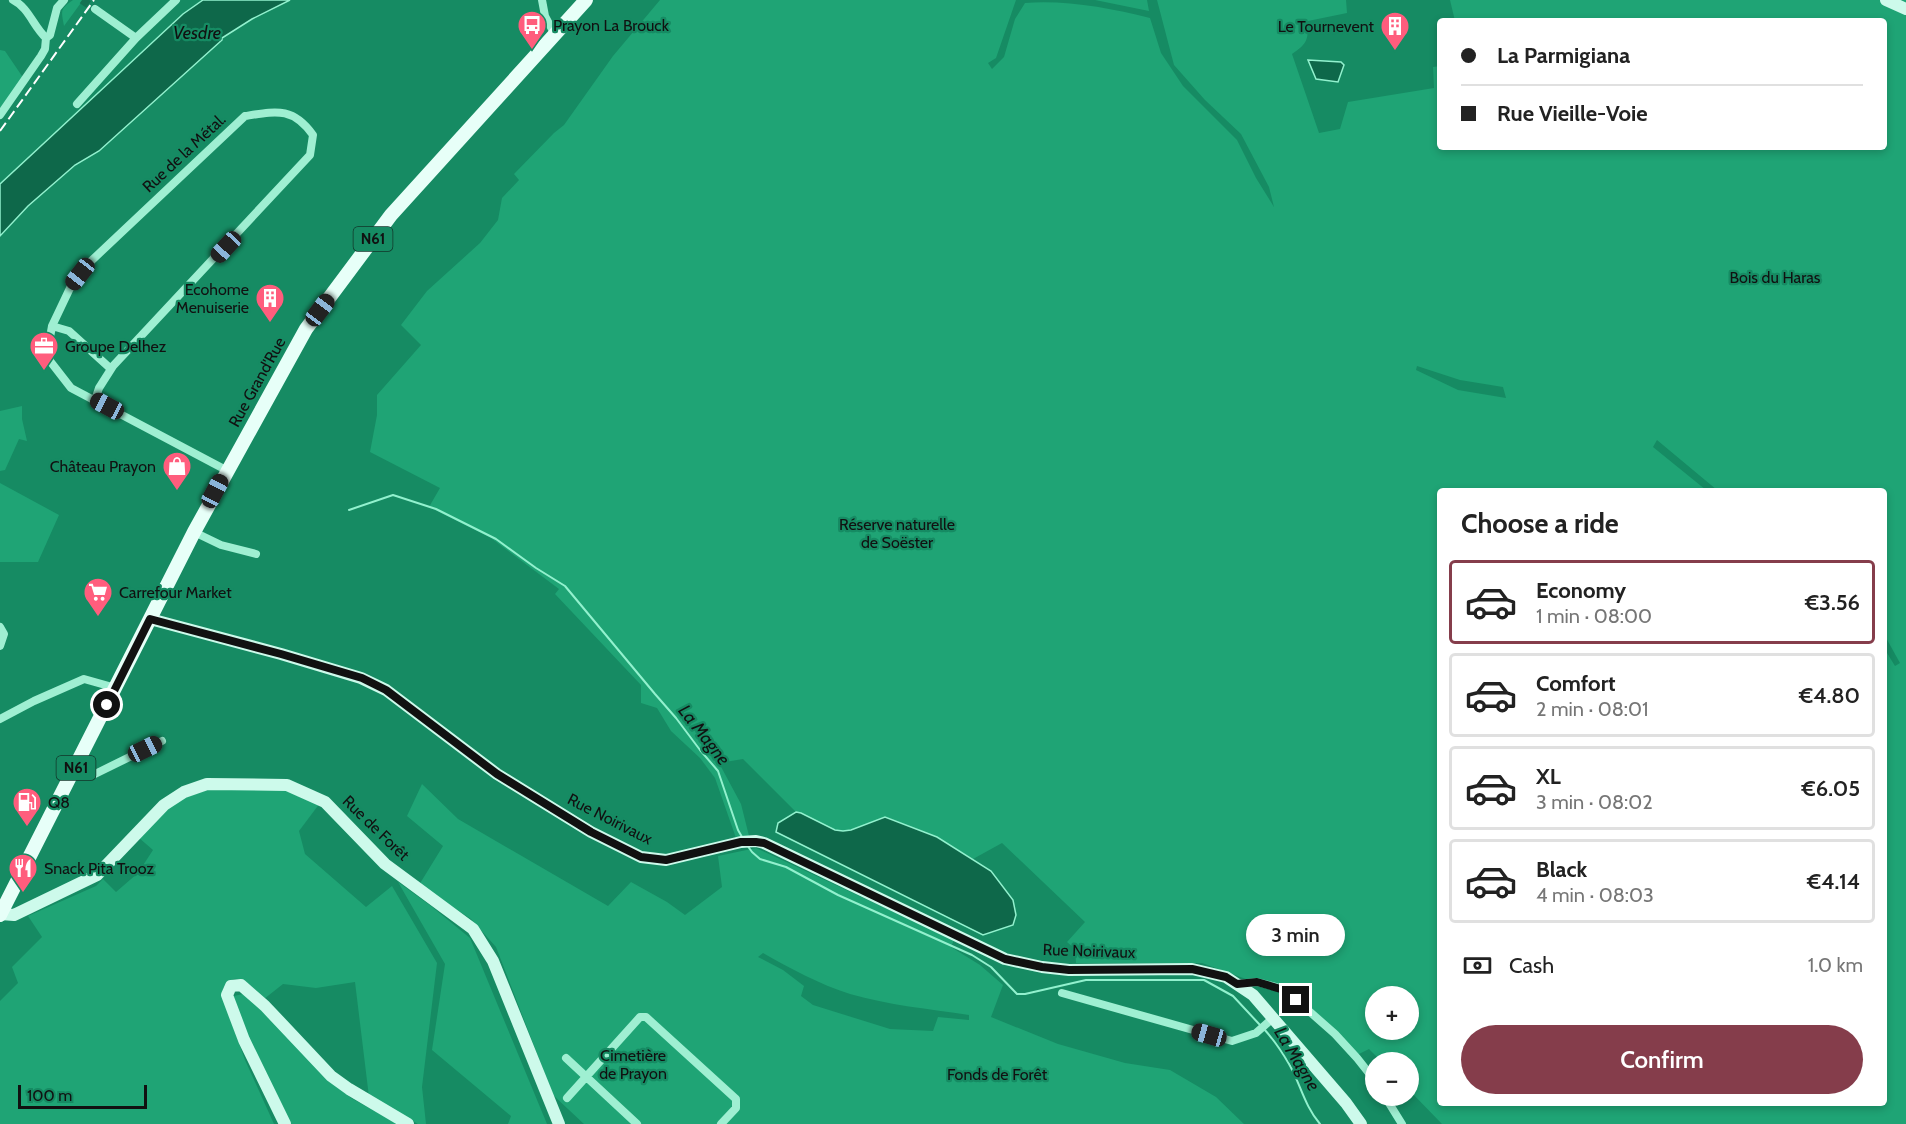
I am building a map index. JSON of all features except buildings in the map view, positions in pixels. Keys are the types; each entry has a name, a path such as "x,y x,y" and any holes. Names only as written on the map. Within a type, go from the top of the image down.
{"main road":[{"name":"Rue Grand'Rue","path":"0,915 226,470 306,329 384,224 586,0"},
{"path":"1886,0 1906,9"},
{"name":"Rue Noirivaux","path":"150,619 281,654 370,682 386,690 497,774 591,832 641,857 666,860 746,842 764,843 1005,959 1069,970 1192,969 1226,977 1253,995 1270,1022 1346,1103 1361,1124"},
{"name":"Rue de Forêt","path":"0,915 14,915 97,875 164,805 184,792 207,784 287,785 325,802 385,864 473,928 493,961 560,1122"},
{"path":"285,1124 244,1040 227,995 231,986 242,985 331,1076 408,1124"}],"street":[{"path":"0,115 45,49 45,38 37,30 24,7 13,0"},
{"path":"45,38 50,35 57,8 64,0"},
{"path":"77,104 136,38 176,0"},
{"path":"542,0 544,16 555,35"},
{"path":"95,9 136,38"},
{"name":"Rue de la Métal.","path":"95,400 99,388 111,369 310,155 313,135 303,121 277,110 246,116 89,263 71,286 52,326 48,349 50,362 71,388 226,470"},
{"path":"52,326 69,331 111,369"},
{"path":"194,532 221,545 256,554"},
{"path":"0,627 4,634 0,646"},
{"path":"0,719 34,701 84,680 116,688"},
{"path":"73,774 86,776 95,774 162,741"},
{"path":"1237,984 1257,982 1284,990 1335,1034 1365,1068"},
{"path":"1062,993 1232,1041 1256,1033 1270,1022"},
{"path":"567,1098 640,1017 646,1017 736,1099 736,1108 721,1124"},
{"path":"566,1058 637,1124"},
{"path":"1391,1106 1402,1124"}],"green space":[{"path":"73,0 83,0 64,26 62,10"},
{"path":"660,0 1016,0 996,58 988,63 992,69 1004,57 1015,19 1025,3 1072,4 1150,18 1161,53 1183,86 1237,140 1274,207 1269,187 1241,134 1205,100 1174,65 1157,0 1346,0 1347,13 1308,21 1306,40 1292,54 1319,133 1340,129 1348,102 1434,88 1433,67 1437,66 1437,150 1887,150 1887,18 1454,18 1450,0 1906,0 1906,1124 1442,1124 1419,1100 1419,1052 1372,1052 1369,1049 1357,1055 1285,987 1269,981 1246,979 1202,963 1076,963 1075,949 1067,942 1085,922 1002,843 973,859 937,837 885,817 851,830 835,830 796,812 743,759 719,763 741,804 749,836 736,838 715,778 700,758 671,731 657,708 641,703 641,685 555,594 559,589 491,538 429,507 440,488 370,452 377,415 377,395 421,345 401,325 427,291 480,243 498,220 502,198 519,180 514,174 564,125 613,56","holes":["1417,366 1460,380 1503,387 1506,398 1458,390 1416,370"]},
{"path":"1095,0 1147,0 1149,11"},
{"path":"0,50 5,51 24,79 0,114"},
{"path":"22,406 22,419 27,441 19,439 5,470 0,471 0,411"},
{"path":"0,483 59,515 38,562 0,562"},
{"path":"422,784 458,819 608,906 631,882 685,915 722,887 718,856 756,848 954,940 951,947 980,965 1003,985 991,1017 1058,1044 1125,1063 1170,1070 1216,1097 1244,1124 584,1124 553,1095 496,947 471,919 419,885 443,846 407,816","holes":["763,953 816,981 850,994 894,1004 969,1015 969,1020 938,1017 933,1031 890,1029 813,1005 801,996 804,986 783,970 758,957"]},
{"path":"211,789 284,790 320,803 299,831 305,854 366,907 392,886 437,963 422,1087 426,1124 418,1124 369,1097 355,982 316,988 283,984 264,999 247,983 237,979 226,985 222,996 245,1060 274,1124 0,1124 0,1001 18,983 12,967 42,937 28,916 96,886 103,879 116,892 138,873 153,850 138,837 166,810 186,797"},
{"path":"398,882 470,938 547,1124 508,1124 511,1116 432,1050 445,964"},
{"path":"243,994 256,1003 325,1076 351,1098 398,1124 287,1124 231,1002 234,996"}],"water":[{"name":"Vesdre","path":"203,0 290,0 252,19 222,38 99,151 75,165 28,206 0,236 0,184 183,14"},
{"path":"1308,60 1341,62 1344,65 1338,82 1316,79"},
{"path":"796,812 835,830 851,830 885,817 937,837 991,871 1013,900 1016,915 1013,925 983,935 776,832 778,823"}],"waterway":[{"name":"La Magne","path":"349,510 393,495 436,509 496,539 565,586 718,771 742,837"},
{"name":"La Magne","path":"747,845 760,859 786,867 838,895 972,955 991,967 1017,994 1086,980 1204,980 1233,996 1260,1025"},
{"name":"La Magne","path":"1264,1029 1289,1064 1310,1110 1320,1124"}],"tunnel":[{"path":"82,0 95,9"}],"railway":[{"path":"0,131 94,0"}],"place":[{"name":"Prayon La Brouck","path":"532,50"},
{"name":"Le Tournevent","path":"1395,52"},
{"name":"Ecohome Menuiserie","path":"270,324"},
{"name":"Groupe Delhez","path":"44,372"},
{"name":"Château Prayon","path":"177,492"},
{"name":"Carrefour Market","path":"98,618"},
{"name":"Q8","path":"27,828"},
{"name":"Snack Pita Trooz","path":"23,894"}],"route":[{"path":"107,705 150,619 362,678 386,690 497,774 591,832 641,857 666,860 741,842 764,843 1005,959 1069,970 1192,969 1226,977 1237,984 1257,982 1284,990 1296,1000"}],"park label":[{"name":"Bois du Haras","path":"1775,277"},
{"name":"Réserve naturelle de Soëster","path":"897,533"},
{"name":"Cimetière de Prayon","path":"633,1064"},
{"name":"Fonds de Forêt","path":"997,1074"}]}
